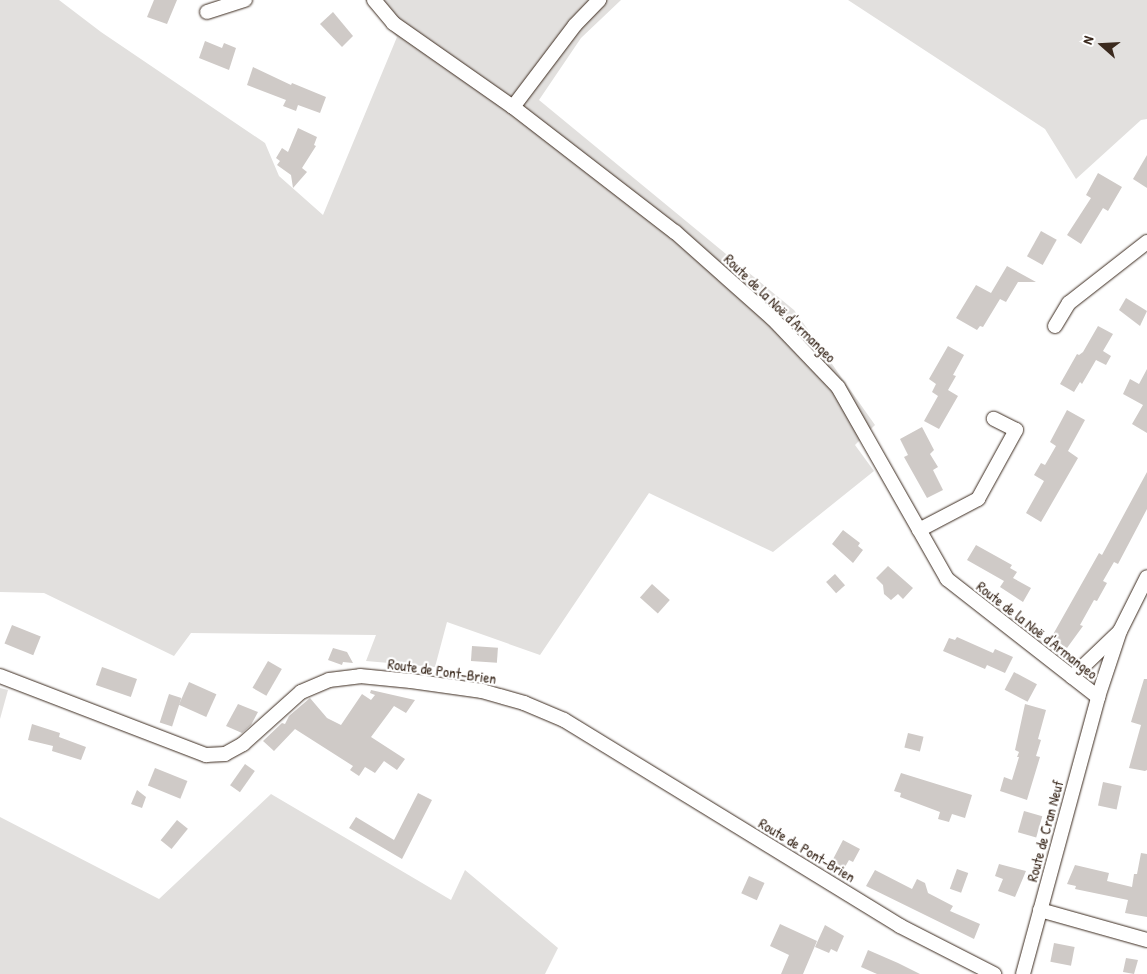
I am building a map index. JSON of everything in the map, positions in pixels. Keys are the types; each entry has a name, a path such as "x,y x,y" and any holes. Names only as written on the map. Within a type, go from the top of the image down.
{"street":[{"path":"207,12 245,0"},
{"name":"Route de la Noë d'Armangeo","path":"374,0 393,23 513,107 675,232 772,318 838,387 947,579 1098,697"},
{"path":"513,107 575,25 599,0"},
{"path":"1055,326 1069,303 1147,242"},
{"path":"919,530 978,499 1016,430 994,419"},
{"path":"1072,677 1120,631 1147,576"},
{"name":"Route de Cran Neuf","path":"1023,974 1098,697 1120,631"},
{"name":"Route de Pont-Brien","path":"0,676 206,755 225,754 243,744 301,692 330,680 360,676 411,681 482,691 524,703 564,720 900,926 994,974"},
{"path":"1040,910 1147,940"}],"shaded area":[{"path":"0,0 59,0 101,32 265,143 279,176 323,215 397,37 365,0 621,0 581,38 539,100 794,310 875,425 855,445 874,471 773,552 649,493 540,655 447,622 435,667 366,661 376,635 191,633 174,656 44,593 0,592"},
{"path":"848,0 1147,0 1147,119 1141,120 1076,179 1045,129"},
{"path":"0,688 8,690 0,719"},
{"path":"271,794 451,900 465,870 558,948 545,974 0,974 0,817 159,899"}],"building":[{"path":"154,0 177,0 167,24 147,17"},
{"path":"333,12 353,36 342,47 320,24"},
{"path":"205,41 222,48 224,43 236,48 229,70 199,58"},
{"path":"253,67 291,85 292,83 326,97 320,113 298,105 296,111 283,106 286,100 247,85"},
{"path":"298,128 317,137 314,145 316,146 302,168 307,172 293,188 291,175 277,165 280,161 276,158 282,148 288,152"},
{"path":"1147,155 1147,188 1133,179"},
{"path":"1098,173 1122,187 1108,211 1103,208 1081,244 1067,235 1091,198 1086,195"},
{"path":"1041,231 1057,240 1043,265 1027,256"},
{"path":"1007,266 1036,282 1018,282 1006,302 1000,299 983,327 980,326 977,330 956,318 976,285 991,293"},
{"path":"1126,298 1147,311 1140,326 1119,310"},
{"path":"1098,326 1113,334 1103,351 1111,356 1106,365 1096,360 1082,384 1080,382 1074,392 1060,384 1077,354 1079,355 1083,352"},
{"path":"948,346 964,355 953,375 956,376 948,390 958,396 939,429 924,421 938,396 932,392 936,384 929,379"},
{"path":"1147,369 1147,433 1132,424 1143,405 1123,394 1130,379 1139,384"},
{"path":"1067,410 1085,420 1068,451 1078,458 1041,522 1026,513 1044,481 1034,475 1041,463 1045,465 1056,446 1050,442"},
{"path":"922,427 934,450 930,454 938,467 933,470 943,490 927,498 904,457 908,455 900,439"},
{"path":"1147,472 1147,509 1118,564 1114,562 1103,581 1107,583 1097,601 1094,600 1080,625 1083,626 1067,648 1051,638 1099,553 1102,555"},
{"path":"843,530 860,543 858,546 863,550 853,563 832,544"},
{"path":"976,545 1012,565 1010,568 1017,572 1013,578 1031,588 1023,602 1000,587 1004,581 967,560"},
{"path":"888,566 913,588 903,599 898,594 891,600 884,594 883,585 876,578"},
{"path":"835,574 845,585 836,593 826,582"},
{"path":"652,584 670,600 658,613 640,597"},
{"path":"12,625 41,637 33,655 5,644"},
{"path":"957,637 993,653 995,649 1013,657 1005,673 987,665 985,669 943,651 949,638 955,640"},
{"path":"472,646 498,648 497,663 471,661"},
{"path":"333,648 347,652 353,663 343,662 342,665 328,660"},
{"path":"268,661 282,669 266,696 253,688"},
{"path":"102,667 137,679 131,697 96,685"},
{"path":"1014,672 1037,684 1028,702 1005,690"},
{"path":"1144,679 1147,679 1147,770 1145,771 1129,768 1141,725 1131,722"},
{"path":"189,682 216,694 206,717 179,705"},
{"path":"371,690 415,700 406,713 394,706 371,737 405,759 397,770 384,761 375,773 365,767 359,776 350,770 353,766 295,729 274,751 263,741 282,723 285,724 289,716 310,698 327,718 341,725 362,694 371,700 375,695 370,693"},
{"path":"169,694 181,698 172,727 160,723"},
{"path":"238,704 258,712 251,725 242,733 226,726"},
{"path":"1025,704 1046,710 1038,739 1041,740 1036,756 1040,757 1027,800 1000,791 1004,777 1012,780 1019,757 1017,757 1019,752 1015,750"},
{"path":"32,724 60,733 59,737 86,747 81,760 52,751 53,746 28,740"},
{"path":"908,733 924,737 920,751 904,748"},
{"path":"245,764 255,771 240,792 230,785"},
{"path":"155,768 187,781 180,799 148,786"},
{"path":"901,773 972,795 965,818 952,814 949,822 938,819 940,812 900,797 901,793 894,791"},
{"path":"1103,782 1122,786 1117,809 1098,805"},
{"path":"137,790 146,797 142,808 131,804"},
{"path":"418,793 432,800 402,859 349,828 356,817 394,840"},
{"path":"1024,811 1042,816 1036,837 1018,832"},
{"path":"177,820 188,829 172,849 161,840"},
{"path":"843,840 860,849 853,862 849,860 842,872 830,865"},
{"path":"1141,853 1147,854 1147,917 1125,913 1128,900 1075,889 1076,886 1067,884 1075,865 1109,873 1107,881 1132,887 1134,874 1137,874"},
{"path":"999,864 1026,871 1015,897 998,891 1003,879 995,876"},
{"path":"957,869 968,873 961,893 950,889"},
{"path":"875,870 912,889 917,879 925,883 928,893 953,906 950,911 980,924 974,939 866,886"},
{"path":"749,876 765,883 757,900 741,893"},
{"path":"780,924 817,941 803,974 781,974 789,955 770,946"},
{"path":"825,925 844,936 837,952 831,949 829,953 815,947"},
{"path":"1054,943 1075,947 1071,966 1050,962"},
{"path":"868,950 920,974 877,974 861,967"},
{"path":"1126,958 1138,960 1134,974 1123,972"}]}
